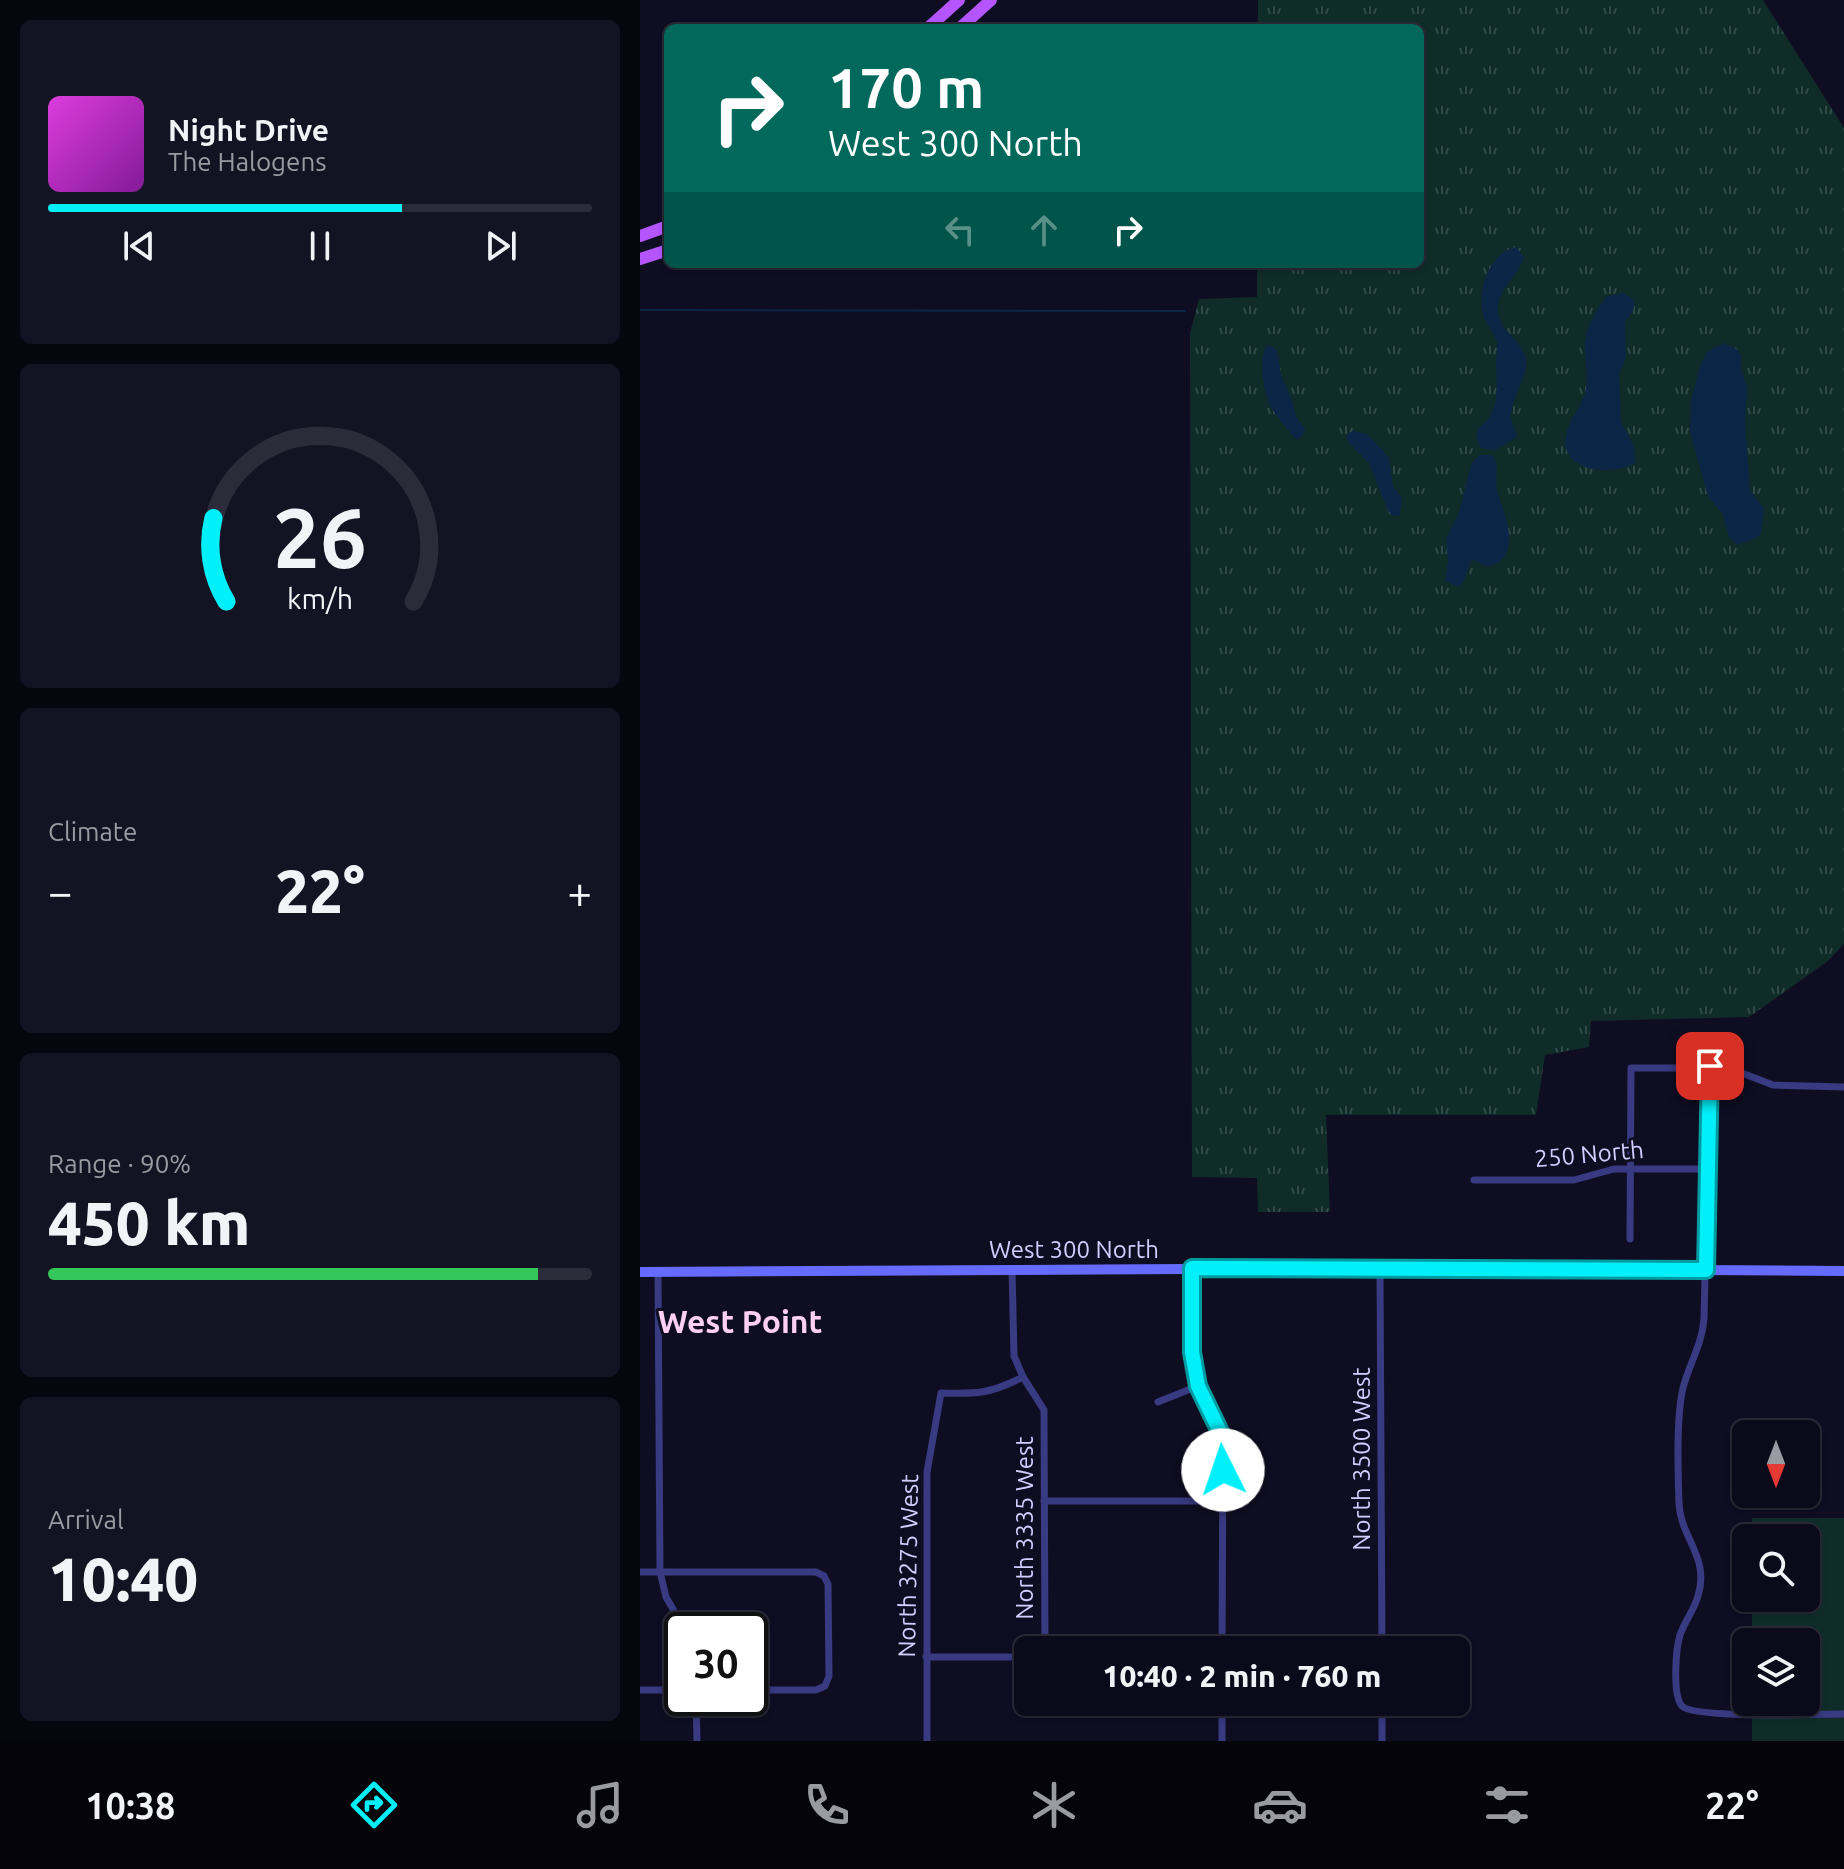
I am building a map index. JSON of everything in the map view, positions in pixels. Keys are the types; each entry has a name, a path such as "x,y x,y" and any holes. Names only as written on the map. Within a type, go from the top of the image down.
{"main road":[{"path":"932,24 959,0"},
{"path":"964,24 991,0"},
{"path":"640,236 664,227"},
{"path":"640,259 664,251"},
{"name":"West 300 North","path":"640,1272 1192,1268 1844,1271"}],"street":[{"path":"1710,1066 1703,1331 1680,1405 1681,1517 1697,1553 1701,1580 1699,1595 1677,1648 1676,1695 1680,1704 1689,1711 1844,1714"},
{"path":"1630,1239 1631,1068 1710,1066 1729,1068 1779,1086 1844,1087"},
{"name":"250 North","path":"1474,1180 1574,1180 1614,1169 1708,1169"},
{"path":"1192,1268 1192,1352 1198,1386 1223,1438 1222,1636"},
{"name":"North 3500 West","path":"1380,1268 1382,1636"},
{"name":"North 3335 West","path":"1012,1269 1014,1356 1044,1410 1045,1636"},
{"path":"658,1272 660,1572 666,1597 675,1612"},
{"name":"North 3275 West","path":"927,1741 927,1472 941,1393 989,1392 1023,1377"},
{"path":"1158,1402 1198,1386"},
{"path":"1044,1501 1223,1501"},
{"path":"640,1572 816,1572 824,1576 829,1599 829,1676 825,1686 816,1690 768,1690"},
{"path":"926,1657 1014,1657"},
{"path":"640,1690 664,1690"},
{"path":"696,1716 697,1741"},
{"path":"1222,1716 1222,1741"},
{"path":"1382,1716 1382,1741"}],"green space":[{"path":"1258,0 1763,0 1844,128 1844,944 1828,961 1749,1017 1591,1021 1589,1047 1545,1055 1536,1115 1326,1115 1330,1212 1258,1212 1257,1178 1192,1177 1190,333 1199,299 1257,297 1257,268 1424,268 1424,24 1258,24"},
{"path":"1752,1518 1844,1518 1844,1741 1752,1741 1752,1716 1820,1716 1820,1628 1752,1628 1752,1612 1820,1612 1820,1524 1752,1524"}],"water":[{"path":"1516,247 1524,257 1502,293 1498,306 1501,322 1524,352 1526,366 1511,413 1517,437 1495,450 1481,448 1477,440 1477,430 1491,415 1497,390 1497,342 1484,318 1482,294 1493,264 1507,250"},
{"path":"1624,293 1635,302 1625,322 1626,357 1619,375 1621,422 1634,446 1635,463 1601,470 1579,464 1571,457 1566,448 1566,435 1586,389 1585,339 1589,326 1607,296"},
{"path":"1724,343 1736,349 1741,356 1741,370 1747,387 1745,424 1750,491 1764,509 1761,534 1738,545 1729,538 1723,514 1708,497 1690,431 1691,400 1700,366 1707,352"},
{"path":"1267,346 1277,351 1281,375 1296,417 1305,429 1297,440 1275,413 1266,396 1262,360"},
{"path":"1353,431 1367,434 1389,457 1393,486 1402,498 1400,515 1394,516 1388,511 1369,463 1348,442 1347,434"},
{"path":"1479,455 1492,455 1496,464 1496,486 1508,528 1508,547 1499,562 1491,566 1472,559 1463,583 1458,587 1445,581 1448,562 1446,539 1459,513 1471,464"}],"waterway":[{"path":"640,310 1185,311"}],"district":[{"name":"West Point","path":"740,1321"}],"route":[{"path":"1223,1470 1223,1438 1198,1386 1192,1352 1192,1268 1706,1270 1710,1066"}]}
